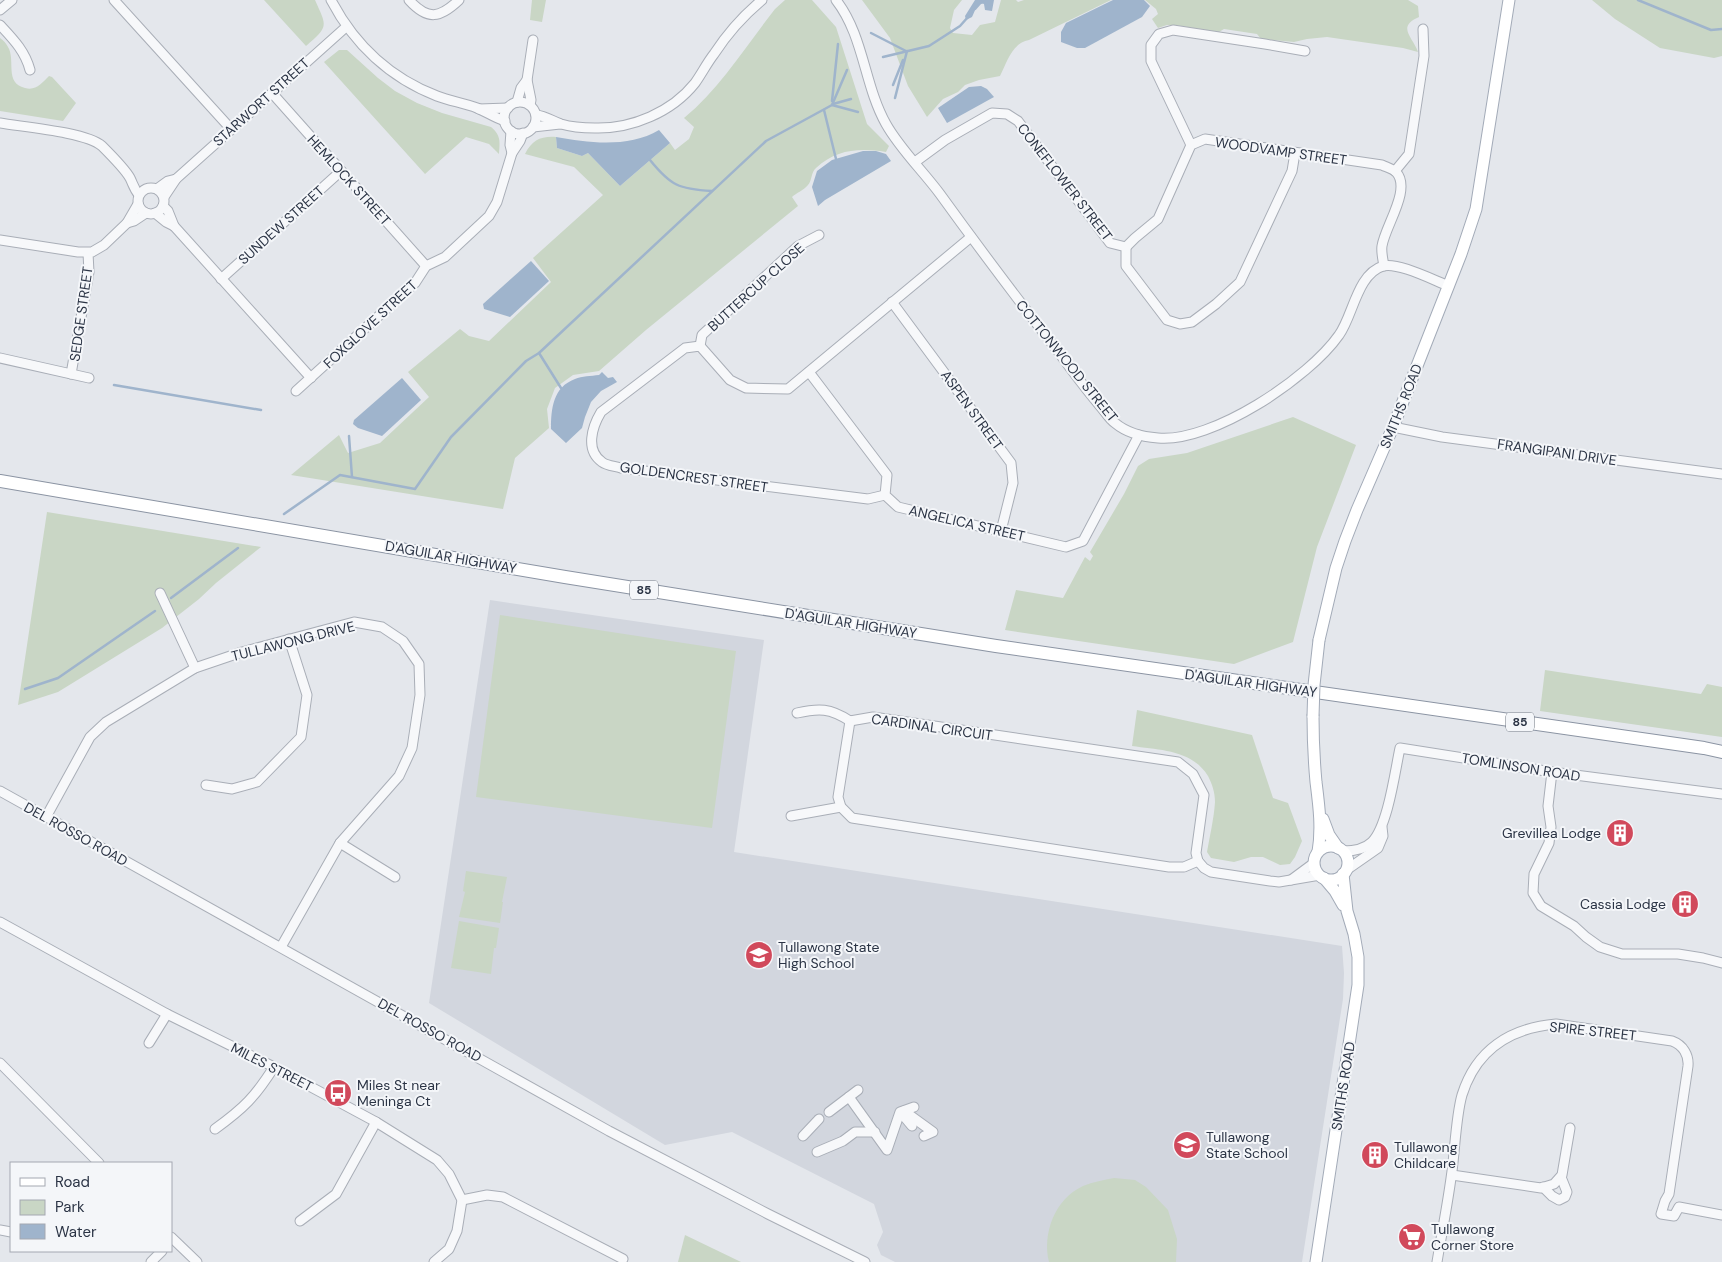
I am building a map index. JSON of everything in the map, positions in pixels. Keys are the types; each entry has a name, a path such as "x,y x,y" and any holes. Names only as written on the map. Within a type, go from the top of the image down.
{"highway":[{"name":"D'AGUILAR HIGHWAY","path":"0,482 566,577 996,646 1722,752"},
{"name":"D'AGUILAR HIGHWAY","path":"1704,748 1722,748"}],"main road":[{"name":"SMITHS ROAD","path":"1316,857 1320,837 1320,812 1314,757 1314,685 1320,640 1331,585 1345,541 1449,286 1476,209 1509,0"},
{"name":"SMITHS ROAD","path":"1320,812 1329,835 1340,849"},
{"path":"1327,846 1340,849 1348,861 1344,873 1334,879 1322,876 1316,870 1316,857 1327,846"},
{"name":"SMITHS ROAD","path":"1316,1262 1358,985 1358,957 1347,911 1344,873"},
{"name":"SMITHS ROAD","path":"1322,876 1335,891 1347,911"}],"street":[{"path":"0,10 12,0"},
{"path":"114,0 231,129"},
{"path":"331,0 346,27 372,56 400,78 435,95 479,109 505,121"},
{"path":"409,0 422,11 434,15 446,12 459,0"},
{"path":"527,80 521,88 517,102 505,112 505,121 511,131 523,133 533,127 560,124 593,128 621,127 648,118 662,111 686,93 728,35 762,0"},
{"name":"COTTONWOOD STREET","path":"836,0 846,12 851,24 879,111 888,128 1084,386 1115,423 1138,435 1160,439 1181,437 1212,427 1244,413 1279,390 1323,355 1341,333 1363,284 1370,273 1384,266"},
{"path":"0,25 21,49 30,70"},
{"name":"STARWORT STREET","path":"164,202 176,179 346,27"},
{"path":"1423,29 1424,56 1409,154 1395,171 1402,183 1398,205 1387,229 1382,247 1384,266 1398,267 1449,286"},
{"path":"1126,247 1158,219 1191,145 1151,61 1151,45 1159,34 1173,30 1305,52"},
{"path":"533,40 527,80 530,105 536,114 533,127"},
{"name":"HEMLOCK STREET","path":"272,93 426,266"},
{"path":"517,102 530,105"},
{"path":"479,109 508,108"},
{"name":"CONEFLOWER STREET","path":"915,162 945,140 992,113 1007,114 1018,121 1110,242 1126,247 1126,266 1167,320 1180,324 1192,322 1216,304 1240,282 1292,171 1295,153"},
{"path":"536,114 544,115 560,124"},
{"path":"0,123 80,136 93,140 103,147 129,177 147,188 157,189 164,202 151,213 127,224 101,248 88,253 0,240"},
{"name":"FOXGLOVE STREET","path":"511,131 510,146 512,153"},
{"name":"FOXGLOVE STREET","path":"296,391 415,283 426,266 445,257 489,216 497,202 512,153 523,133"},
{"name":"WOODVAMP STREET","path":"1191,145 1205,139 1382,165 1395,171"},
{"name":"SUNDEW STREET","path":"221,278 341,171"},
{"path":"129,177 140,208 151,213"},
{"name":"STARWORT STREET","path":"157,189 168,181 176,179"},
{"path":"127,224 138,199 147,188"},
{"name":"FOXGLOVE STREET","path":"164,202 174,226 311,378"},
{"name":"FOXGLOVE STREET","path":"151,213 174,226"},
{"name":"BUTTERCUP CLOSE","path":"700,346 702,334 798,246 819,235"},
{"path":"700,346 730,380 746,388 788,389 971,238"},
{"name":"SEDGE STREET","path":"72,374 89,272 88,253"},
{"name":"ASPEN STREET","path":"892,302 1011,463 1013,483 1001,531"},
{"name":"GOLDENCREST STREET","path":"700,346 684,348 602,412 596,420 593,431 592,450 604,464 621,468 868,499 885,495"},
{"name":"SEDGE STREET","path":"0,358 89,378"},
{"path":"808,372 887,475 885,495"},
{"name":"FRANGIPANI DRIVE","path":"1393,427 1442,437 1722,474"},
{"name":"ANGELICA STREET","path":"885,495 898,507 1066,547 1083,542 1138,435"},
{"path":"160,593 195,668"},
{"name":"TULLAWONG DRIVE","path":"46,817 90,737 106,722 195,668 242,652 354,622 382,628 403,642 419,664 420,695 412,748 399,776 340,843 280,947"},
{"path":"206,785 232,789 257,782 301,737 307,695 289,639"},
{"path":"797,713 816,708 836,712 850,720 838,797 840,807 852,818 1169,866 1184,867 1198,861 1211,872 1270,881 1322,876"},
{"name":"CARDINAL CIRCUIT","path":"850,720 873,717 1178,762 1193,774 1204,794 1196,853 1198,861"},
{"name":"TOMLINSON ROAD","path":"1344,873 1378,848 1383,836 1382,827 1400,748 1552,772 1722,794"},
{"path":"1552,772 1548,806 1551,827 1549,843 1534,874 1533,893 1541,906 1574,926 1600,947 1622,954 1678,954 1722,963"},
{"name":"DEL ROSSO ROAD","path":"0,791 609,1131 864,1262"},
{"path":"791,816 840,807"},
{"name":"TOMLINSON ROAD","path":"1340,849 1354,850 1371,843 1382,827"},
{"path":"340,843 395,877"},
{"path":"1290,880 1316,857"},
{"name":"MILES STREET","path":"0,922 167,1014 274,1067 376,1122 437,1160 449,1174 462,1200"},
{"path":"149,1043 167,1014"},
{"name":"SPIRE STREET","path":"1437,1262 1452,1175 1462,1098 1473,1070 1490,1049 1510,1035 1530,1028 1556,1024 1672,1041 1680,1045 1688,1060 1688,1066 1669,1194 1661,1214 1674,1216 1679,1207 1722,1215"},
{"path":"0,1063 95,1162"},
{"path":"216,1129 251,1101 274,1067"},
{"path":"830,1112 858,1090"},
{"path":"849,1097 887,1150 902,1111"},
{"path":"902,1111 914,1107"},
{"path":"902,1111 912,1126"},
{"path":"902,1111 933,1132 924,1136"},
{"path":"803,1136 819,1120"},
{"path":"300,1221 336,1194 376,1122"},
{"path":"1452,1175 1543,1187 1554,1184 1560,1177 1565,1161 1570,1128"},
{"path":"817,1152 843,1141 855,1132 874,1132"},
{"path":"1543,1187 1559,1200 1564,1198 1567,1192 1560,1177"},
{"path":"1669,1194 1679,1207"},
{"path":"434,1262 449,1249 452,1243 457,1231 462,1200 487,1195 503,1197 623,1259"},
{"path":"172,1239 196,1262"},
{"path":"151,1262 161,1252"}],"shaded area":[{"name":"Tullawong State High School","path":"490,600 764,640 734,852 1342,946 1343,999 1302,1262 895,1262 881,1255 877,1245 883,1232 874,1204 732,1132 665,1145 429,1003"}],"green space":[{"path":"264,0 315,0 324,26 319,34 306,46"},
{"path":"532,0 546,0 542,22 530,20"},
{"path":"785,0 812,0 836,27 867,124 889,146 886,152 849,151 824,162 814,170 808,185 792,197 798,206 646,330 599,371 573,375 555,388 547,409 549,428 515,458 503,509 291,475 339,435 348,453 380,443 429,397 408,372 460,329 469,336 489,341 551,282 533,258 603,195 574,167 525,154 534,142 541,138 556,137 557,148 582,156 588,153 620,186 670,143 675,150 689,139 694,127 684,118 721,80 775,9"},
{"path":"862,0 962,0 954,10 950,28 953,33 972,35 980,25 995,22 1001,0 1016,0 1018,2 1024,0 1111,0 1018,45 1011,54 1000,76 965,85 958,92 943,99 927,117 908,86 890,38"},
{"path":"1145,0 1408,0 1418,6 1419,17 1408,25 1407,29 1418,52 1403,48 1327,37 1294,42 1261,39 1257,34 1224,29 1219,32 1175,25 1158,28 1152,19 1158,14 1156,9"},
{"path":"1592,0 1722,0 1722,56 1714,58 1660,48 1615,19"},
{"path":"0,38 10,52 13,76 19,85 29,89 39,86 49,76 76,103 63,121 0,111"},
{"path":"339,50 347,50 395,91 417,103 442,113 491,127 497,133 499,139 499,154 489,144 466,137 425,174 324,62"},
{"path":"1293,417 1356,445 1317,547 1293,642 1234,664 1005,630 1016,590 1063,598 1085,557 1090,561 1093,556 1090,552 1138,466 1149,459 1187,453"},
{"path":"47,512 261,547 162,628 58,692 18,705"},
{"path":"500,615 736,651 712,828 476,797"},
{"path":"1545,670 1701,694 1707,684 1722,687 1722,737 1540,711"},
{"path":"1137,710 1252,735 1273,798 1288,803 1302,841 1290,864 1280,865 1263,857 1251,857 1234,862 1211,858 1207,852 1215,802 1213,788 1208,776 1201,767 1184,756 1164,750 1132,746"},
{"path":"466,871 507,877 500,923 459,917 465,892 463,891"},
{"path":"459,921 499,928 491,974 451,968"},
{"path":"1114,1178 1135,1180 1146,1187 1168,1210 1177,1239 1176,1262 1049,1262 1047,1240 1049,1229 1058,1208 1065,1199 1083,1186"},
{"path":"685,1235 741,1262 678,1262"}],"water":[{"path":"975,0 994,0 992,11 985,10 984,4 980,4 972,17 966,20 965,16"},
{"path":"1113,0 1144,0 1150,6 1142,17 1085,48 1077,48 1061,42 1061,32 1066,23"},
{"path":"981,86 987,89 994,97 947,123 938,108 969,87"},
{"path":"659,130 670,143 620,186 588,153 582,156 557,148 556,137 609,143 635,140"},
{"path":"863,151 876,151 886,154 891,161 818,206 812,187 817,171 832,160"},
{"path":"531,261 549,281 510,317 484,309 483,304"},
{"path":"602,372 608,378 613,377 617,382 601,391 591,402 582,428 566,443 551,429 553,406 558,393 562,387 575,379 599,375"},
{"path":"402,378 421,400 382,436 358,428 353,424 354,420"}],"waterway":[{"path":"975,9 983,0"},
{"path":"1638,0 1711,30 1722,29"},
{"path":"883,57 929,46 960,26 968,17"},
{"path":"871,33 906,51"},
{"path":"832,101 838,44"},
{"path":"895,98 907,51"},
{"path":"893,85 903,60"},
{"path":"284,514 340,475 415,489 451,437 526,361 539,353 766,141 832,105 847,70"},
{"path":"833,104 851,99"},
{"path":"832,105 858,112"},
{"path":"824,110 836,159"},
{"path":"650,160 670,181 691,189 712,191"},
{"path":"539,353 561,388"},
{"path":"114,385 261,410"},
{"path":"349,436 352,477"},
{"path":"171,598 238,548"},
{"path":"25,689 58,678 155,611"}],"place":[{"name":"Grevillea Lodge","path":"1620,833"},
{"name":"Cassia Lodge","path":"1685,904"},
{"name":"Tullawong State High School","path":"759,955"},
{"name":"Miles St near Meninga Ct","path":"338,1093"},
{"name":"Tullawong State School","path":"1187,1145"},
{"name":"Tullawong Childcare","path":"1375,1155"},
{"name":"Tullawong Corner Store","path":"1412,1237"}]}
